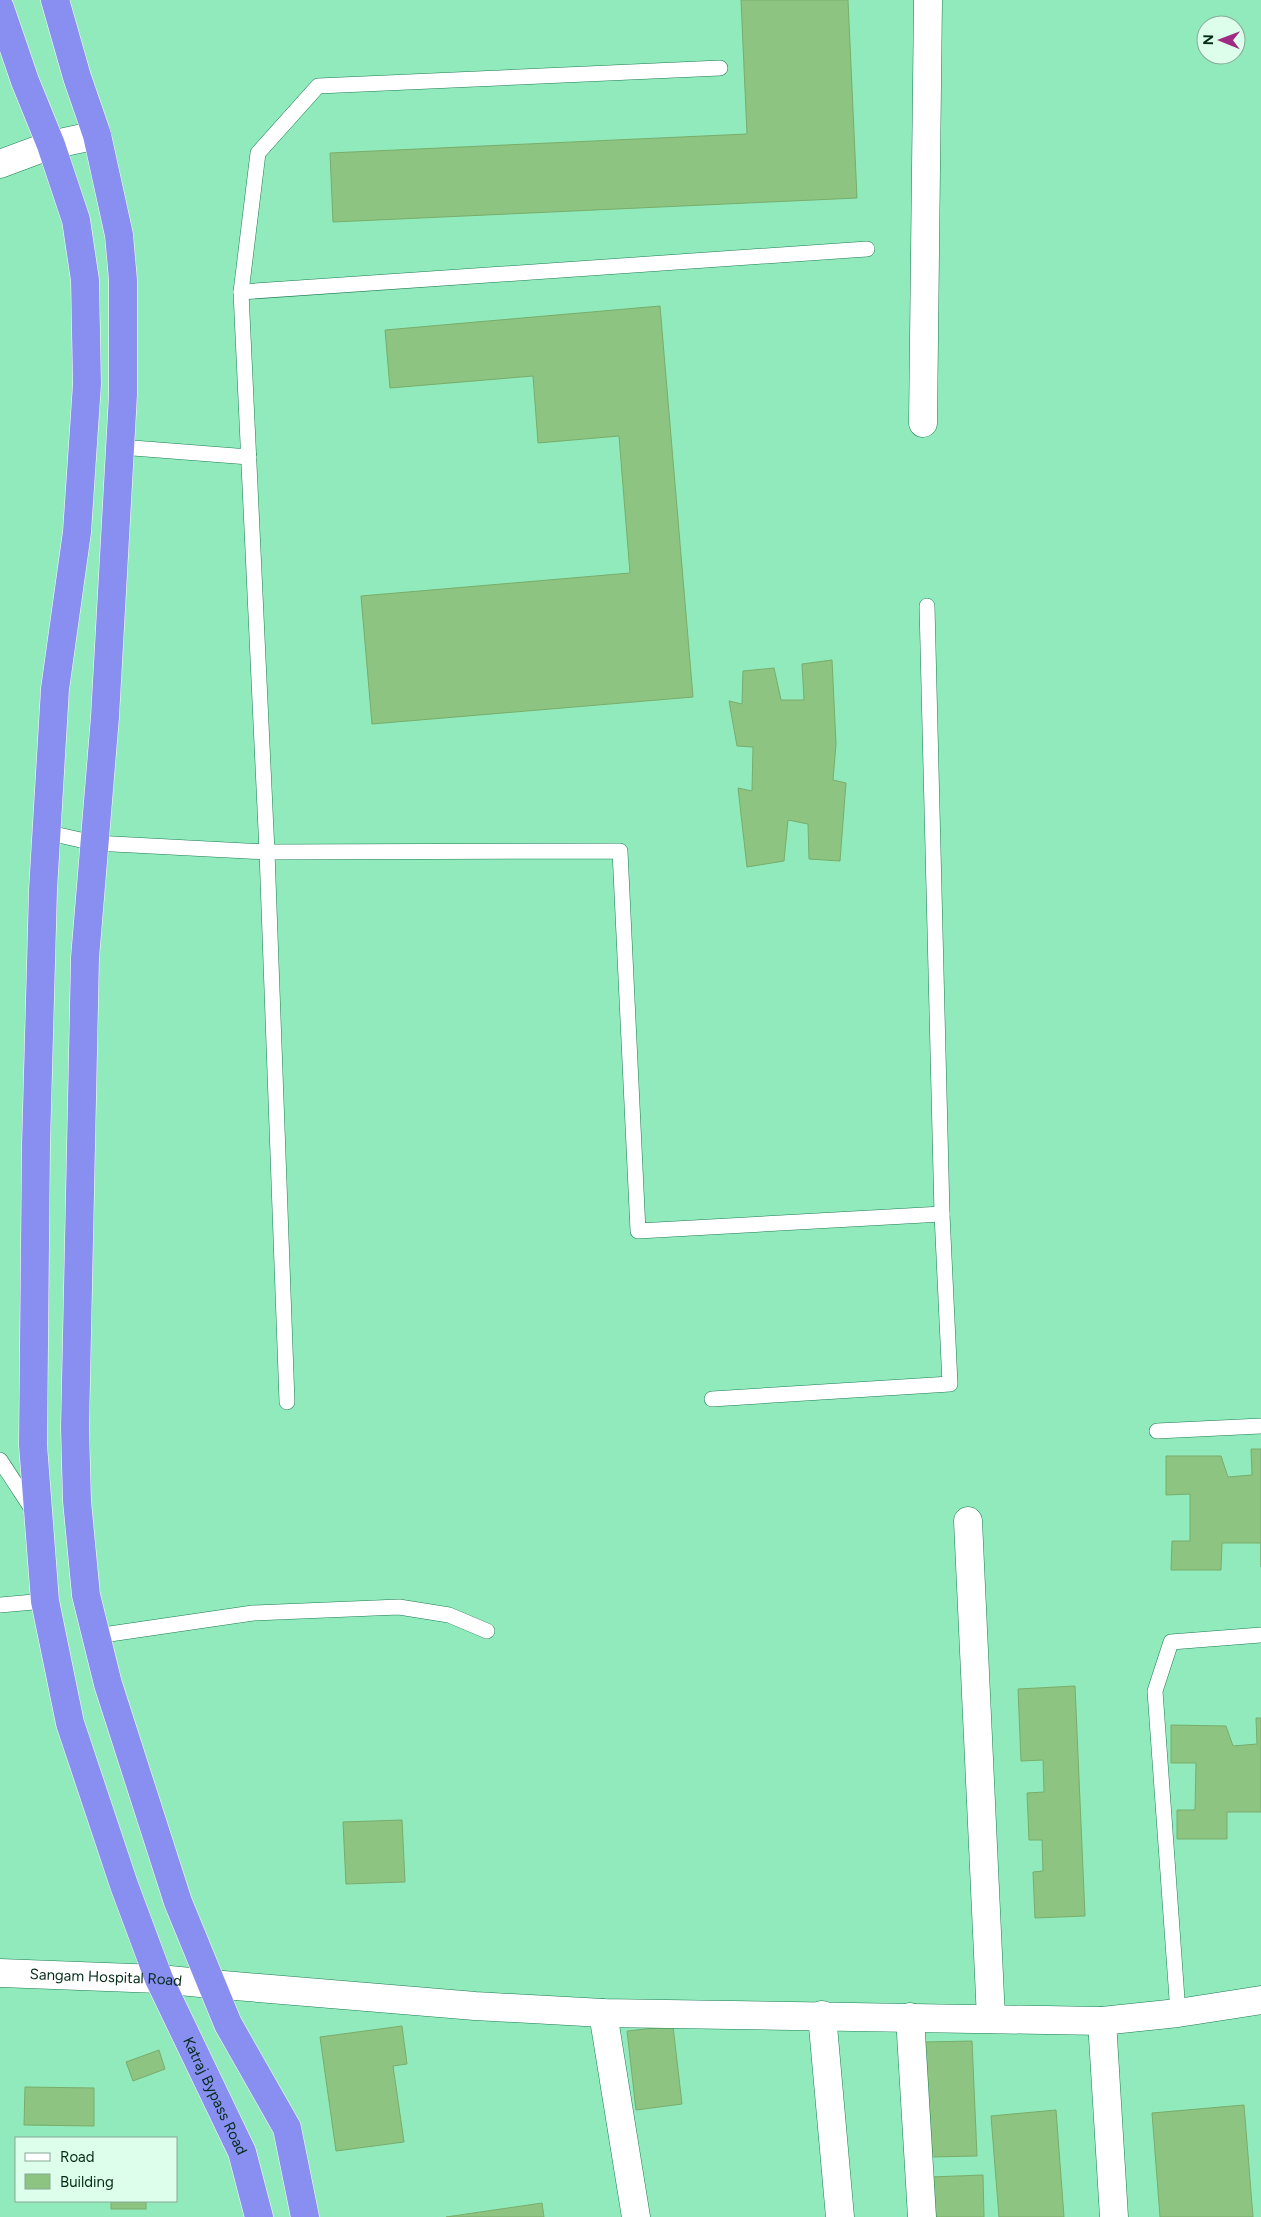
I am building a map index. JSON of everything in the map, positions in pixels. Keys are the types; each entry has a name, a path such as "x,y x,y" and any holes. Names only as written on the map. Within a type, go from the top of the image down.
{"highway":[{"path":"55,0 77,77 97,135 119,235 123,280 123,395 105,707 85,958 75,1428 77,1501 86,1595 108,1684 178,1902 228,2024 287,2128 305,2217"},
{"name":"Katraj Bypass Road","path":"0,8 25,81 51,145 76,220 85,280 87,384 77,532 55,689 46,832 36,1145 33,1445 45,1601 70,1723 124,1885 159,1979 242,2152 259,2217"},
{"path":"40,1532 81,1540"}],"street":[{"path":"923,423 928,0"},
{"path":"0,164 51,145 97,135"},
{"path":"968,1521 992,2019"},
{"name":"Sangam Hospital Road","path":"0,1973 159,1979 474,2006 603,2013 822,2015 1102,2021 1178,2013 1261,2000"},
{"path":"603,2013 636,2217"},
{"path":"822,2015 840,2217"},
{"path":"910,2017 922,2217"},
{"path":"1102,2021 1114,2217"}],"lane":[{"path":"287,1402 267,852 241,292 258,152 318,86 720,68"},
{"path":"241,292 867,249"},
{"path":"120,447 249,456"},
{"path":"712,1399 950,1384 942,1214 927,606"},
{"path":"46,832 94,843 267,852 620,851 638,1231 942,1214"},
{"path":"1157,1431 1261,1426"},
{"path":"0,1460 16,1484 40,1532"},
{"path":"0,1485 16,1484"},
{"path":"0,1605 45,1601"},
{"path":"96,1636 253,1613 399,1607 448,1614 487,1631"},
{"path":"1178,2013 1155,1691 1171,1642 1261,1635"}],"building":[{"path":"741,0 848,0 857,198 333,222 330,153 747,134"},
{"path":"660,306 693,697 372,724 361,596 630,573 619,436 538,443 533,376 390,388 385,330"},
{"path":"832,660 836,744 833,780 846,783 840,861 809,859 808,824 788,820 784,861 747,867 738,788 752,791 753,747 737,746 729,701 742,704 743,671 774,668 781,700 804,700 802,664"},
{"path":"1251,1449 1261,1449 1261,1543 1222,1543 1221,1570 1171,1570 1172,1541 1190,1541 1190,1494 1166,1495 1166,1456 1221,1456 1228,1477 1252,1475"},
{"path":"1075,1686 1085,1916 1035,1918 1033,1872 1043,1871 1042,1840 1029,1840 1027,1793 1044,1792 1043,1760 1021,1761 1018,1689"},
{"path":"1256,1718 1261,1718 1261,1812 1227,1812 1227,1839 1177,1839 1177,1810 1195,1810 1196,1763 1171,1763 1171,1725 1226,1726 1233,1746 1257,1744"},
{"path":"402,1820 405,1882 346,1884 343,1822"},
{"path":"402,2026 407,2064 393,2066 404,2142 336,2151 320,2037"},
{"path":"673,2026 682,2104 636,2110 627,2031"},
{"path":"972,2041 977,2156 929,2157 925,2042"},
{"path":"159,2050 165,2069 133,2081 126,2062"},
{"path":"25,2087 94,2088 94,2126 24,2125"},
{"path":"1244,2105 1253,2217 1160,2217 1152,2113"},
{"path":"1056,2110 1064,2217 999,2217 991,2116"},
{"path":"983,2175 984,2217 931,2217 930,2177"},
{"path":"111,2202 146,2202 146,2209 111,2209"},
{"path":"542,2203 544,2217 446,2217"}]}
